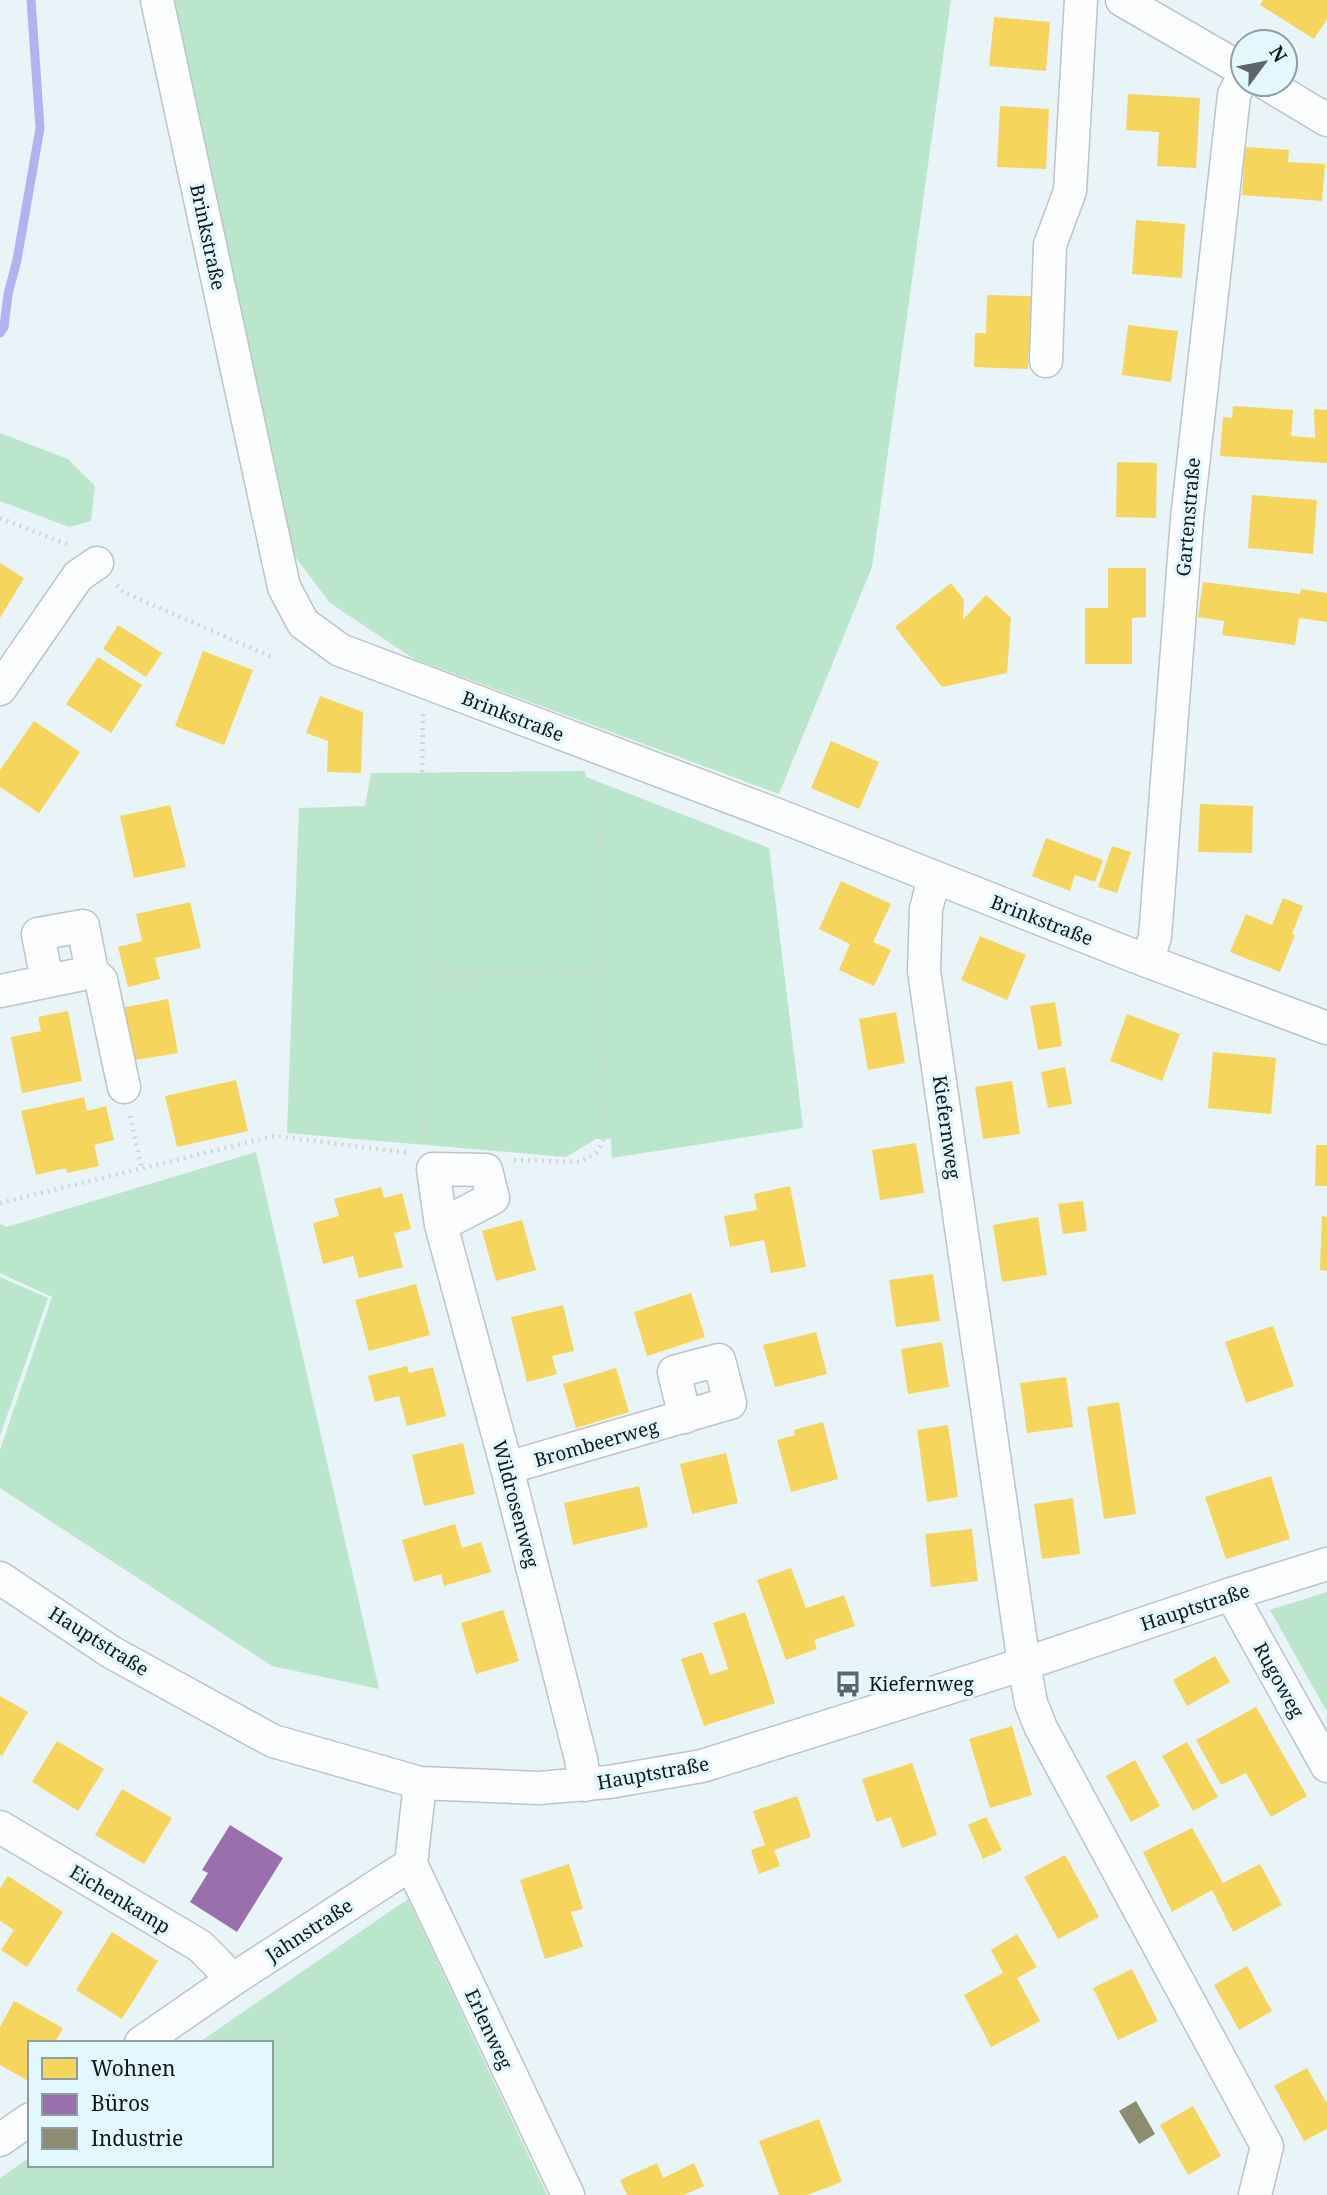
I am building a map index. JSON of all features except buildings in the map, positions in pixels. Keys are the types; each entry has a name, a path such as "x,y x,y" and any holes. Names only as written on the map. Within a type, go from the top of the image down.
{"street":[{"name":"Brinkstraße","path":"157,0 284,587 303,623 340,650 423,683 767,811 1147,961 1327,1028"},
{"path":"1046,361 1050,245 1070,191 1081,0"},
{"path":"1122,0 1229,62"},
{"name":"Gartenstraße","path":"1147,961 1155,937 1187,519 1234,98"},
{"path":"1290,98 1327,120"},
{"path":"0,689 78,576 97,563"},
{"name":"Kiefernweg","path":"934,878 926,909 924,971 1031,1703 1041,1728 1267,2146 1255,2195"},
{"path":"47,981 37,934 83,926 92,972 101,980 124,1087"},
{"path":"0,991 92,972"},
{"path":"429,1162 486,1170 493,1198 441,1225"},
{"name":"Wildrosenweg","path":"429,1162 441,1225 582,1759 585,1785"},
{"name":"Brombeerweg","path":"507,1468 685,1418"},
{"name":"Hauptstraße","path":"0,1578 111,1652 273,1741 420,1783 539,1788 585,1785 702,1766 1327,1564"},
{"name":"Rugoweg","path":"1231,1594 1327,1766"},
{"path":"411,1864 420,1783"},
{"name":"Eichenkamp","path":"0,1827 200,1946 232,1980"},
{"name":"Jahnstraße","path":"144,2041 232,1980 411,1864"},
{"name":"Erlenweg","path":"411,1864 568,2195"},
{"path":"0,2140 28,2120"}],"path":[{"path":"0,518 68,545 97,563 123,592 272,657"},
{"path":"0,1203 274,1136 429,1162 422,1056 423,683"},
{"path":"486,1170 497,1160 580,1162 596,1153 604,1139 597,782 607,752"},
{"path":"422,975 601,972"},
{"path":"124,1087 142,1170"}],"green space":[{"path":"170,0 951,0 872,567 779,794 414,659 330,603 290,550"},
{"path":"0,433 68,459 95,486 91,521 69,527 0,501"},
{"path":"585,771 586,777 769,848 803,1128 612,1158 611,1139 596,1139 566,1157 287,1133 299,808 365,806 371,773"},
{"path":"256,1152 379,1689 272,1666 0,1488 0,1450 52,1297 0,1273 0,1224 7,1227"},
{"path":"0,1277 48,1298 0,1436"},
{"path":"1327,1592 1327,1712 1270,1610"},
{"path":"408,1899 547,2195 0,2195 0,2178 28,2158 28,2167 273,2167 273,2041 201,2041"}],"waterway":[{"path":"0,333 4,327 40,128 31,0"}],"place":[{"name":"Kiefernweg","path":"848,1684"}]}
